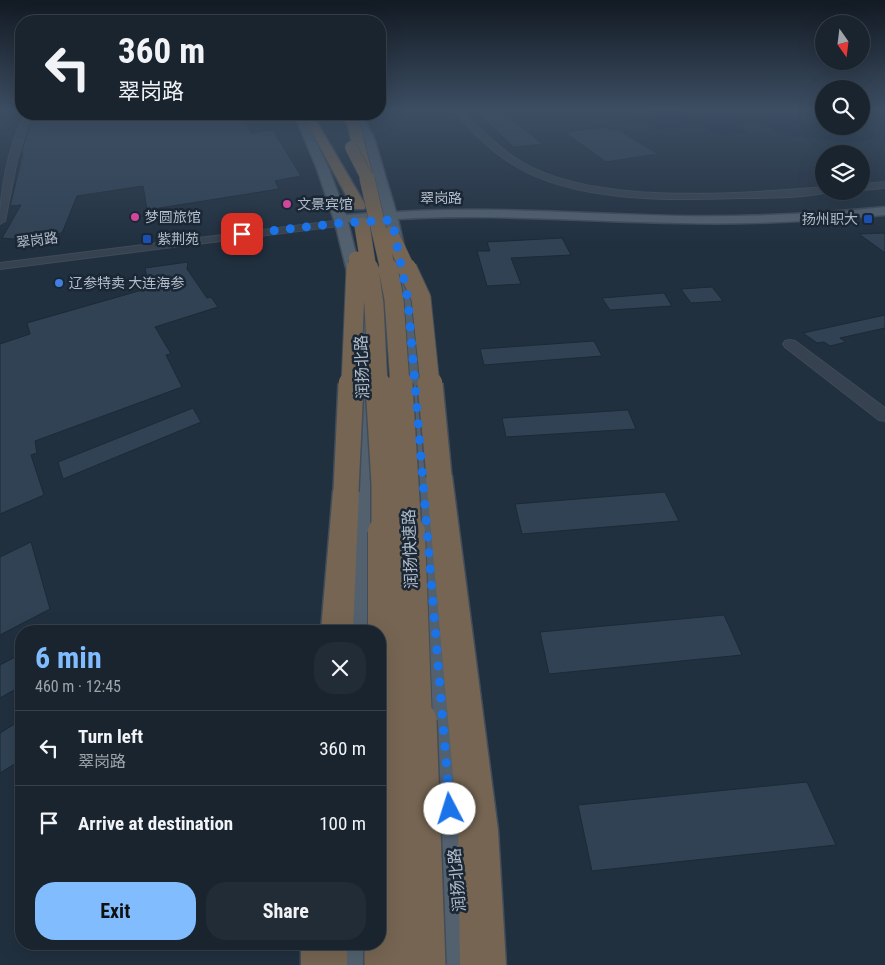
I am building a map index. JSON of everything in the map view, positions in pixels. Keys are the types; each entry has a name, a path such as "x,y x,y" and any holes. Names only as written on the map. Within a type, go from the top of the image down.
{"highway":[{"path":"334,154 348,173 421,298 478,830 482,965"},
{"name":"润扬快速路","path":"343,154 374,305 384,484 384,625"},
{"path":"337,625 346,491 348,173 350,154"},
{"name":"润扬快速路","path":"348,173 394,299 407,482 425,965"},
{"path":"324,950 324,965"},
{"name":"润扬快速路","path":"385,950 385,965"}],"main road":[{"name":"润扬北路","path":"315,154 322,169 348,173 360,304 366,479 360,625"},
{"name":"润扬北路","path":"373,154 391,217 408,300 464,965"},
{"name":"翠岗路","path":"348,173 391,217 703,225 804,223 885,216"},
{"name":"翠岗路","path":"391,217 484,214 700,221 797,219 885,211"},
{"path":"347,965 348,950"}],"street":[{"path":"0,221 15,154"},
{"path":"507,154 519,164 549,177 587,188 654,195 815,190"},
{"path":"0,162 13,160"},
{"name":"翠岗路","path":"0,261 348,173"},
{"name":"翠岗路","path":"0,266 280,229 348,173"},
{"path":"870,186 885,185"},
{"path":"790,344 885,416"}],"building":[{"path":"23,154 288,154 301,176 275,181 279,189 147,210 143,186 77,196 62,233 13,239 2,238 21,205 10,206"},
{"path":"595,154 658,154 606,162"},
{"path":"885,233 885,253 859,234"},
{"path":"562,238 571,255 511,258 521,284 487,286 477,251 490,251 487,242"},
{"path":"188,262 187,269 207,298 211,297 218,307 155,327 171,354 166,355 182,387 35,441 37,453 31,455 44,495 0,514 0,344 30,334 27,323 149,288 145,268"},
{"path":"712,287 723,301 691,303 681,289"},
{"path":"664,293 672,306 610,310 602,298"},
{"path":"885,315 885,328 840,338 846,342 830,346 824,342 817,343 803,333"},
{"path":"594,341 602,356 484,365 480,349"},
{"path":"193,408 201,422 63,479 58,462"},
{"path":"628,410 636,429 506,437 502,418"},
{"path":"665,492 679,521 522,534 515,504"},
{"path":"31,542 50,609 19,625 15,625 15,627 0,635 0,557"},
{"path":"724,615 742,655 549,674 540,632"},
{"path":"15,657 15,689 0,698 0,665"},
{"path":"15,724 15,764 0,773 0,733"},
{"path":"807,782 836,845 592,871 578,805"}],"place":[{"name":"文景宾馆","path":"287,204"},
{"name":"梦圆旅馆","path":"135,217"},
{"name":"扬州职大","path":"868,219"},
{"name":"紫荆苑","path":"147,239"},
{"name":"辽参特卖 大连海参","path":"59,283"}],"route":[{"path":"242,234 342,223 392,220 408,300 450,809"}]}
